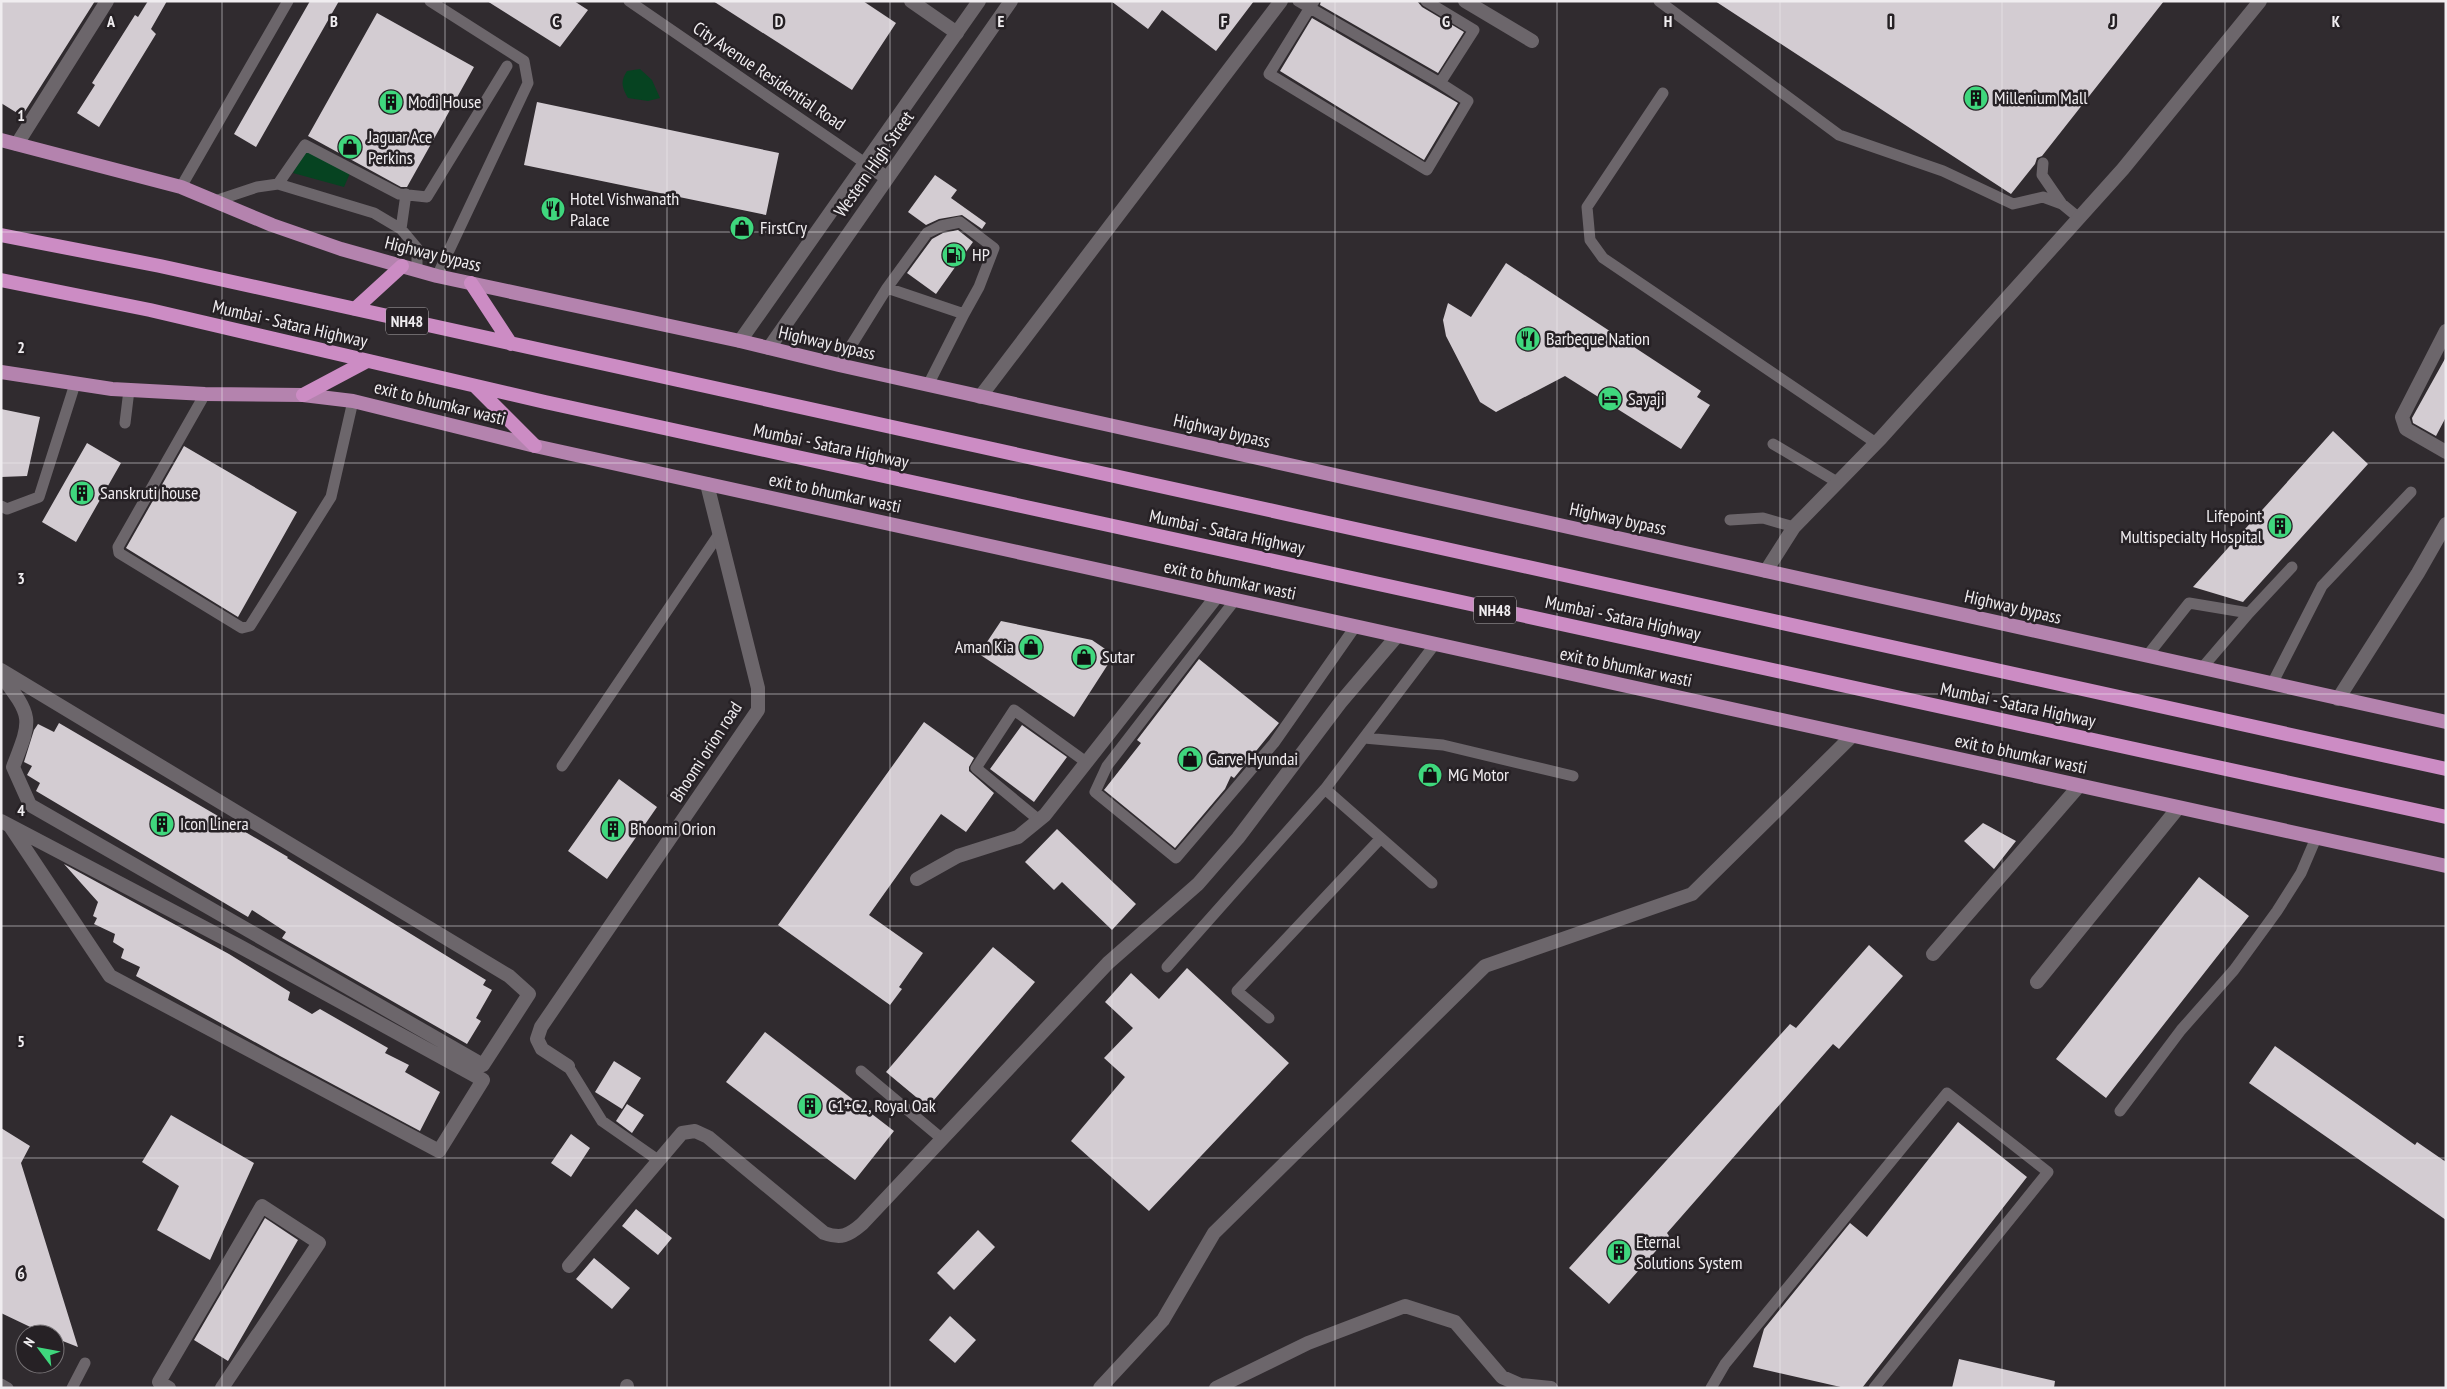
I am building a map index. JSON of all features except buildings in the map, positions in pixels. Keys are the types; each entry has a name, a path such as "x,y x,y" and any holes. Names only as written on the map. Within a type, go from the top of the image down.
{"highway":[{"name":"Mumbai - Satara Highway","path":"1,235 354,309 2446,769"},
{"path":"354,309 402,266"},
{"name":"Mumbai - Satara Highway","path":"1,280 150,310 475,386 2446,817"},
{"path":"471,283 511,344"},
{"path":"303,394 367,361"},
{"path":"475,386 535,446"}],"main road":[{"name":"Highway bypass","path":"1,140 181,187 280,228 437,276 740,341 980,397 2446,722"},
{"name":"exit to bhumkar wasti","path":"1,372 75,384 129,390 205,394 303,394 353,401 535,446 2446,866"}],"street":[{"path":"17,144 107,1"},
{"name":"Western High Street","path":"740,341 979,1"},
{"name":"Western High Street","path":"769,348 1011,1"},
{"path":"980,397 1281,1"},
{"path":"1465,1 1532,41"},
{"path":"1766,571 1794,527 1876,443 2123,169 2260,1"},
{"path":"917,3 957,33"},
{"path":"865,163 887,178"},
{"path":"2446,331 2402,417 2406,429 2446,452"},
{"name":"Bhoomi orion road","path":"568,1066 542,1049 537,1039 541,1027 556,1008 758,710 758,688 707,484"},
{"path":"2338,699 2418,573 2446,524"},
{"path":"916,879 958,856 1018,836 1039,820 1217,596"},
{"path":"569,1266 682,1133 695,1131 708,1137 824,1233 838,1238 849,1235 862,1224 1108,962 1198,884 1238,838 1340,704 1397,636"},
{"path":"1,670 510,976 529,994 483,1065 30,805 13,768 28,728 24,706 1,675"},
{"path":"1100,1388 1163,1320 1214,1233 1485,966 1692,894 1852,736"},
{"path":"1933,954 2079,786"},
{"path":"2037,982 2178,808"},
{"path":"5,824 247,950 483,1080 440,1151 110,976 5,824"},
{"path":"169,1388 160,1382 262,1206 318,1243 222,1388"},
{"path":"1216,1388 1308,1343 1405,1306 1455,1322 1502,1377 1520,1385 1551,1388"}],"lane":[{"path":"181,187 288,1"},
{"path":"430,1 524,61 528,83 437,276"},
{"name":"City Avenue Residential Road","path":"629,1 865,163"},
{"path":"1298,1 1312,5 1468,101 1427,170 1269,74 1312,5"},
{"path":"1426,1 1474,30 1440,83"},
{"path":"1659,1 1839,135 1944,171 2013,204 2043,197 2062,204"},
{"path":"278,184 304,145 399,194 427,197 508,66"},
{"path":"1663,93 1587,207 1590,240 1603,258 1876,443"},
{"path":"2043,163 2042,176 2062,204 2079,218"},
{"path":"215,201 257,187 278,184 374,213 402,229 417,248 417,270"},
{"path":"402,229 406,194"},
{"path":"839,365 887,288 927,233 941,226 960,222 994,248 979,287 928,385"},
{"path":"887,288 964,314"},
{"path":"1,506 7,510 38,497 75,384"},
{"path":"125,423 129,390"},
{"path":"205,394 118,547 119,553 242,628 250,626 332,497 353,401"},
{"path":"1773,444 1837,482"},
{"path":"2272,684 2322,586 2411,492"},
{"path":"1730,520 1763,518 1794,527"},
{"path":"562,766 719,534"},
{"path":"2202,668 2292,567"},
{"path":"1236,600 1107,766 1095,792 1176,858 1274,743 1355,627"},
{"path":"2148,656 2190,603 2250,612"},
{"path":"1167,967 1325,790 1435,644"},
{"path":"1039,820 976,768 1014,710 1086,762"},
{"path":"1364,738 1444,745 1573,776"},
{"path":"1325,790 1432,883"},
{"path":"1269,1018 1237,991 1381,838"},
{"path":"2120,1111 2181,1030 2234,970 2277,911 2300,873 2316,838"},
{"path":"568,1066 602,1121 658,1160"},
{"path":"861,1071 941,1138"},
{"path":"1711,1388 1726,1364 1948,1092 2048,1172 1874,1388"},
{"path":"72,1388 85,1363"},
{"path":"1,1384 8,1388"}],"green space":[{"path":"640,69 652,80 660,98 648,101 628,98 623,88 623,78 627,71"},
{"path":"306,148 351,171 344,187 293,173"}],"place":[{"name":"Millenium Mall","path":"1976,98"},
{"name":"Modi House","path":"391,102"},
{"name":"Jaguar Ace Perkins","path":"350,147"},
{"name":"Hotel Vishwanath Palace","path":"553,209"},
{"name":"FirstCry","path":"742,228"},
{"name":"HP","path":"954,255"},
{"name":"Barbeque Nation","path":"1528,339"},
{"name":"Sayaji","path":"1610,399"},
{"name":"Sanskruti house","path":"82,493"},
{"name":"Lifepoint Multispecialty Hospital","path":"2280,526"},
{"name":"Aman Kia","path":"1031,647"},
{"name":"Sutar","path":"1084,657"},
{"name":"Garve Hyundai","path":"1190,759"},
{"name":"MG Motor","path":"1430,775"},
{"name":"Icon Linera","path":"162,824"},
{"name":"Bhoomi Orion","path":"613,829"},
{"name":"C1+C2, Royal Oak","path":"810,1106"},
{"name":"Eternal Solutions System","path":"1619,1252"}]}
